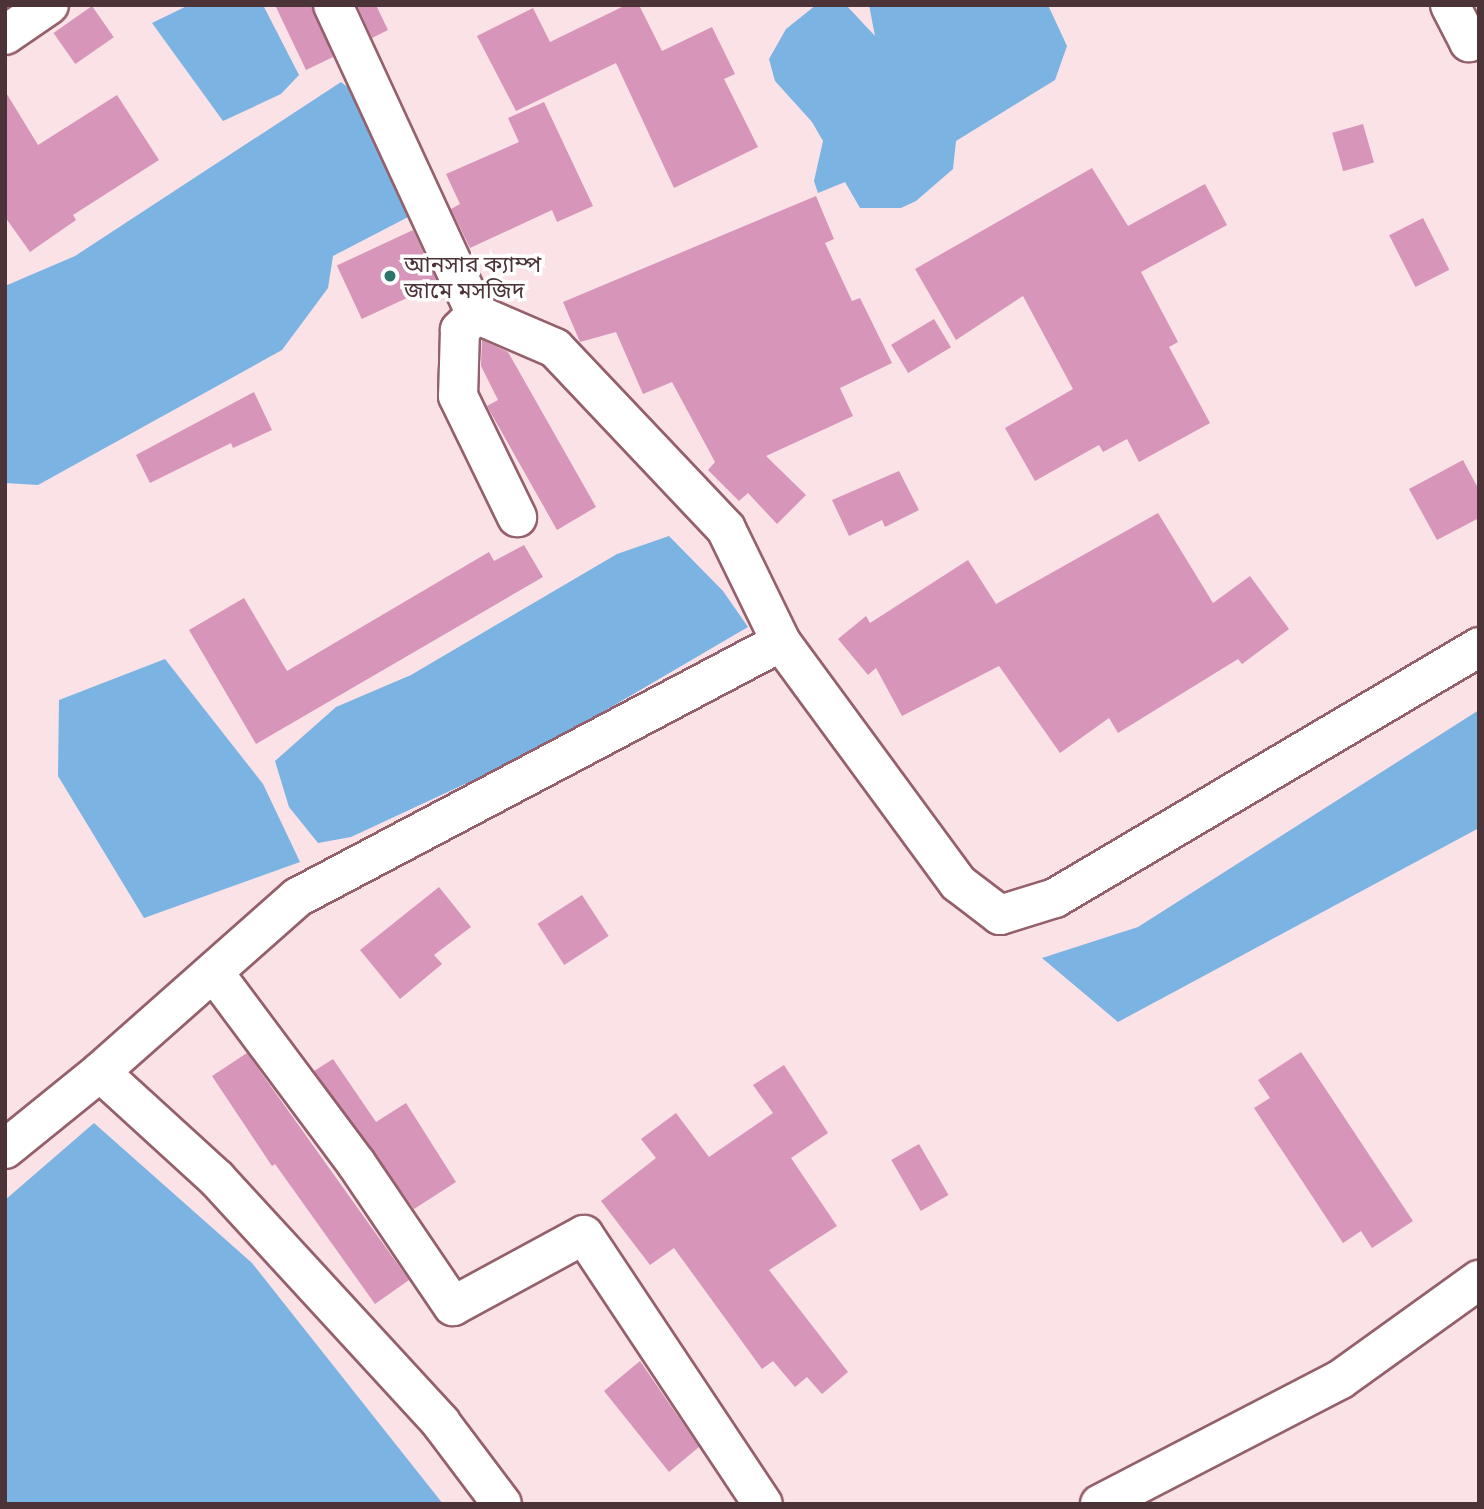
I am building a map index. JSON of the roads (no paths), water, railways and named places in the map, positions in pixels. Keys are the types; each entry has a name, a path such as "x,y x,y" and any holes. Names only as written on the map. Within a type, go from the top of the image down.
{"street":[{"path":"5,35 49,5"},
{"path":"332,5 476,314 555,348 726,529 782,642 958,883 1000,915 1055,898 1479,647"},
{"path":"1450,5 1469,42 1479,37"},
{"path":"476,314 460,330 458,396 517,517"},
{"path":"5,1149 215,974 299,897 782,642"},
{"path":"215,974 356,1163 453,1306 584,1234 763,1504"},
{"path":"100,1072 217,1179 442,1423 502,1504"},
{"path":"1100,1504 1341,1379 1479,1280"}],"water":[{"path":"189,5 263,5 299,75 281,94 223,121 152,23"},
{"path":"816,5 846,5 875,36 869,5 1048,5 1067,46 1055,80 956,141 953,169 916,201 901,208 860,208 845,182 818,193 814,181 823,141 812,122 775,81 769,59 786,29"},
{"path":"341,82 358,95 412,215 333,256 328,288 282,350 38,485 5,483 5,286 75,256"},
{"path":"669,536 723,591 748,627 536,751 351,837 318,843 289,807 275,761 336,707 411,675 617,554"},
{"path":"165,659 263,784 300,862 144,918 58,776 59,700"},
{"path":"1479,710 1479,828 1118,1022 1042,958 1138,927"},
{"path":"94,1123 252,1263 443,1504 5,1504 5,1200"}],"place":[{"name":"আনসার ক্যাম্প জামে মসজিদ","path":"390,276"}]}
